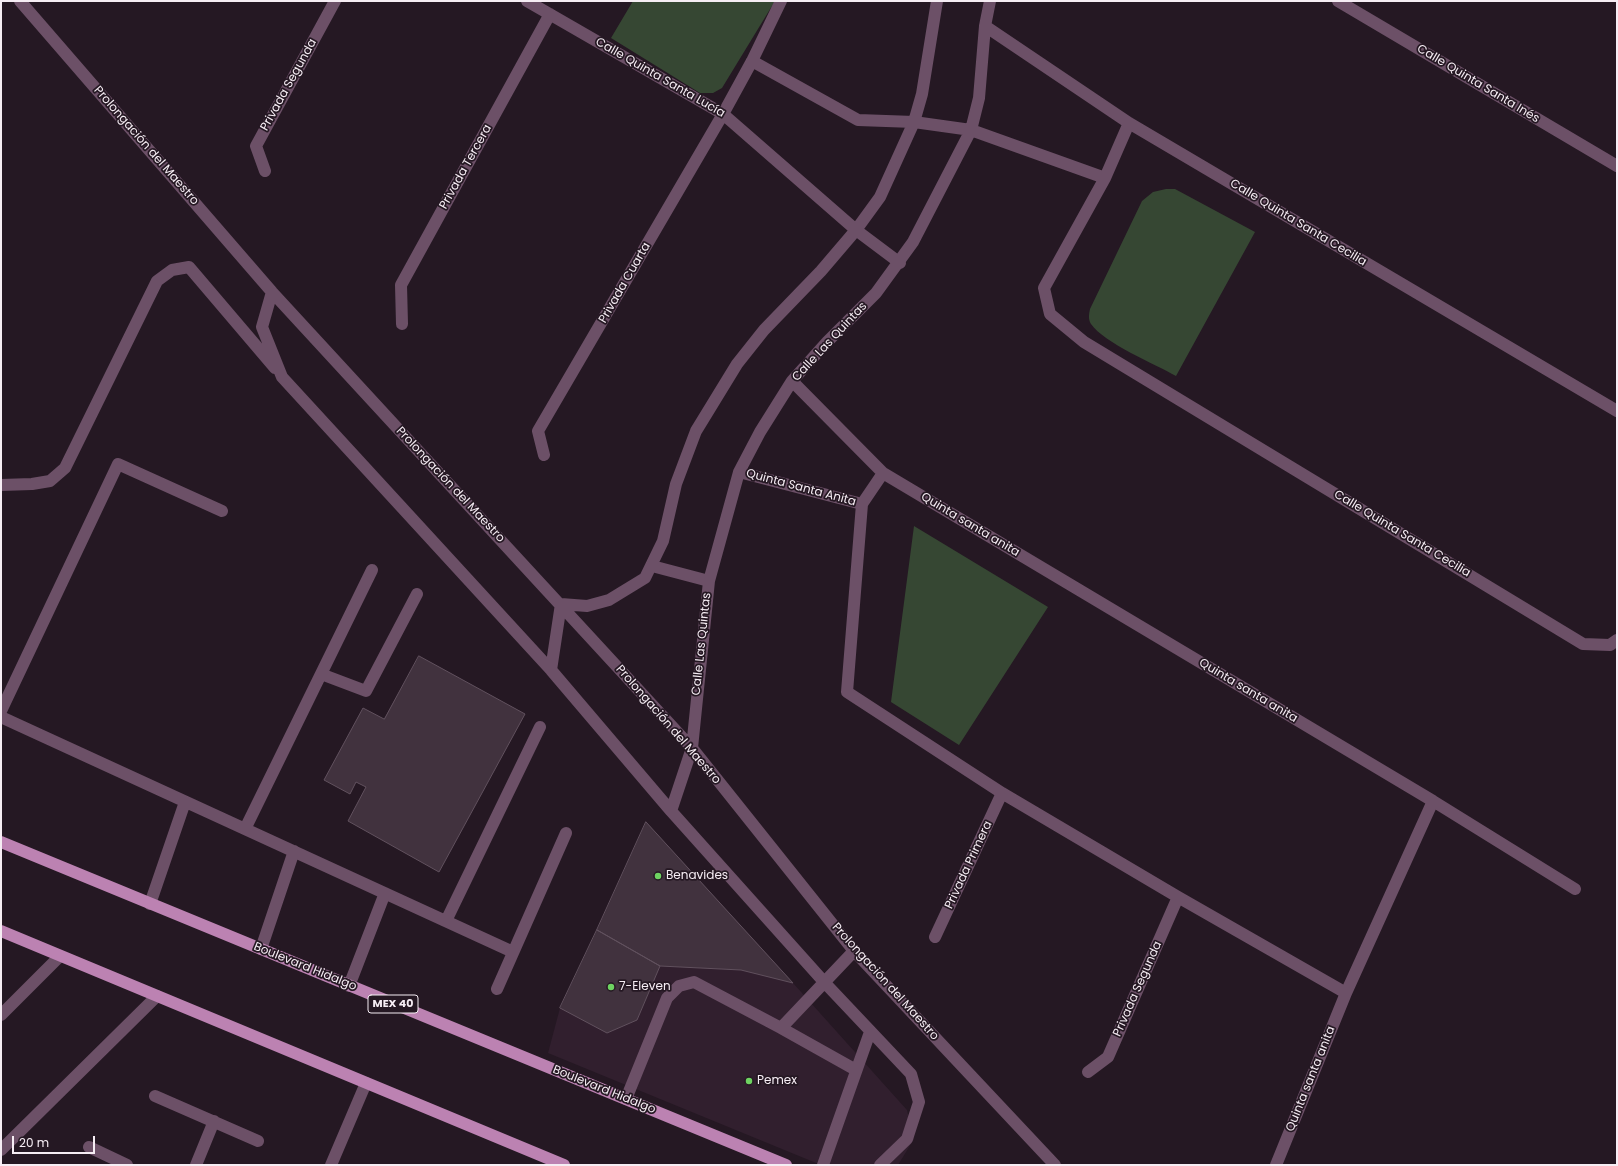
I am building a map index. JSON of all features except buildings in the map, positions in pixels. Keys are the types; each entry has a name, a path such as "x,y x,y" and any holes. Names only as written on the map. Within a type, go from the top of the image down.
{"main road":[{"name":"Boulevard Hidalgo","path":"1,842 786,1165"},
{"path":"1,931 564,1165"}],"street":[{"name":"Prolongación del Maestro","path":"20,1 272,292 561,604 692,748 854,951 1055,1165"},
{"name":"Privada Segunda","path":"265,171 256,146 335,1"},
{"name":"Calle Quinta Santa Lucía","path":"527,1 723,114 856,230 900,263"},
{"path":"781,1 752,61 858,120 914,122 971,130 1105,178 1129,123"},
{"path":"552,670 561,604 587,606 609,600 645,578 663,541 685,459 696,431 737,364 764,330 821,271 856,230 880,197 914,122 922,94 937,1"},
{"name":"Calle Las Quintas","path":"671,811 692,748 709,581 739,472 760,432 792,381 827,342 876,293 900,263 913,242 971,130 979,98 985,26 990,1"},
{"name":"Calle Quinta Santa Inés","path":"1338,1 1617,166"},
{"name":"Privada Tercera","path":"402,324 401,285 550,14"},
{"name":"Calle Quinta Santa Cecilia","path":"985,26 1129,123 1617,411"},
{"name":"Privada Cuarta","path":"544,456 538,431 723,114 752,61"},
{"name":"Calle Quinta Santa Cecilia","path":"1105,178 1044,288 1050,314 1084,342 1583,644 1610,645 1617,640"},
{"path":"2,487 50,481 65,468 157,281 172,270 189,268 282,377 552,670 671,811 825,983 911,1074 919,1102 907,1139 880,1165"},
{"path":"272,292 262,327 282,377"},
{"path":"792,381 883,473 862,504"},
{"path":"1,711 118,464 222,511"},
{"name":"Quinta Santa Anita","path":"739,472 862,504"},
{"name":"Quinta santa anita","path":"883,473 1433,801 1346,993 1276,1165"},
{"name":"Quinta santa anita","path":"862,504 847,692 1002,793 1178,898 1346,993"},
{"path":"652,566 709,581"},
{"path":"245,829 372,570"},
{"path":"321,674 366,691 417,594"},
{"path":"1,717 513,952"},
{"path":"446,921 540,727"},
{"name":"Privada Primera","path":"935,937 1002,793"},
{"path":"1433,801 1575,888"},
{"path":"150,904 185,802"},
{"path":"496,989 566,832"},
{"path":"261,949 294,851"},
{"path":"349,986 385,893"},
{"name":"Privada Segunda","path":"1088,1072 1108,1057 1178,898"},
{"path":"781,1028 854,951"},
{"path":"1,1015 60,956"},
{"path":"626,1099 667,998 679,986 694,982 856,1070"},
{"path":"1,1150 157,996"},
{"path":"823,1165 870,1032"},
{"path":"331,1165 366,1083"},
{"path":"155,1096 258,1141"},
{"path":"196,1165 214,1121"},
{"path":"89,1147 127,1165"}],"shaded area":[{"name":"Pemex","path":"660,966 741,970 793,983 907,1110 914,1139 898,1165 821,1165 548,1053 560,1008 637,1020"}],"green space":[{"path":"633,1 775,1 722,88 713,93 700,93 611,38"},
{"path":"1166,189 1175,189 1255,232 1176,376 1118,346 1098,331 1089,320 1090,309 1142,201 1153,192"},
{"path":"914,526 1048,607 959,745 891,702"}],"place":[{"name":"Benavides","path":"658,876"},
{"name":"7-Eleven","path":"611,987"},
{"name":"Pemex","path":"749,1081"}]}
